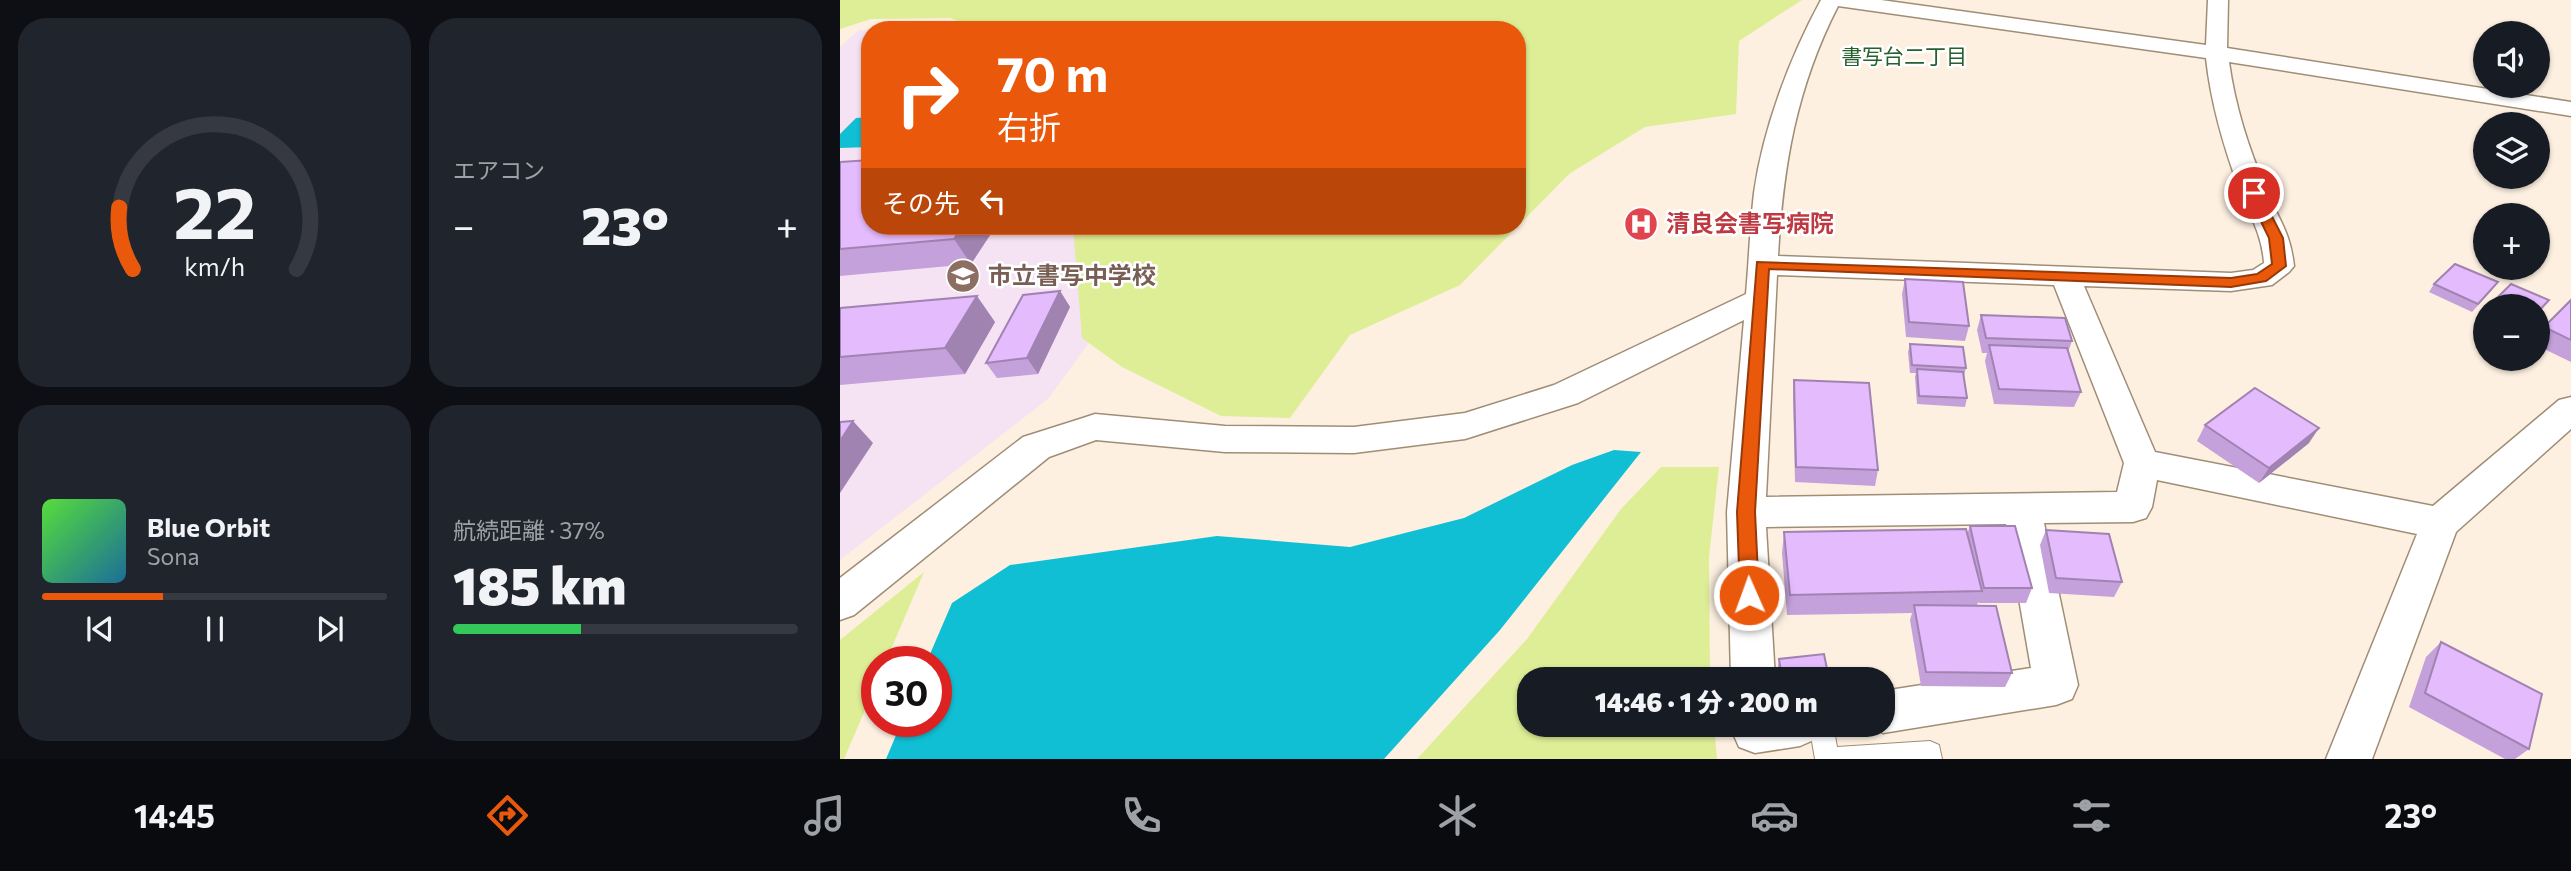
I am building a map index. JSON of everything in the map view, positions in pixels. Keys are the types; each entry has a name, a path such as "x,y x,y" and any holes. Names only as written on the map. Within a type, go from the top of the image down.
{"street":[{"path":"1752,667 1746,512 1768,190 1787,106 1807,46 1831,0"},
{"path":"1838,0 2216,53 2571,109"},
{"path":"840,603 1036,447 1095,427 1225,439 1354,440 1465,426 1566,394 1762,282 2064,275 2231,282 2261,278 2279,266 2276,238 2254,193 2230,125 2216,53 2215,21 2218,0"},
{"path":"1746,512 2133,507 2142,463 2064,275"},
{"path":"2349,759 2440,523 2571,409"},
{"path":"2142,463 2440,523"},
{"path":"1895,710 2056,685 2022,509"}],"lane":[{"path":"1824,737 1829,759 1930,753 1930,759"}],"shaded area":[{"name":"市立書写中学校","path":"861,30 861,235 1076,235 1101,326 1048,399 840,560 840,47"}],"green space":[{"path":"840,0 1802,0 1739,41 1736,114 1645,127 1569,174 1526,218 1526,21 958,21 950,18 871,19 840,29"},
{"path":"1074,235 1509,235 1460,285 1350,335 1290,418 1221,416 1122,367 1082,338"},
{"path":"1661,467 1719,467 1709,557 1710,667 1517,667 1517,737 1715,737 1717,759 1417,759 1527,639 1621,509"},
{"path":"924,572 892,646 861,646 861,719 844,759 840,759 840,640"}],"water":[{"path":"856,118 861,118 861,147 840,148 840,134"},
{"path":"1614,450 1641,452 1500,630 1384,759 886,759 895,737 952,737 952,646 933,646 952,603 1010,565 1217,536 1350,547 1464,518 1572,465"}],"building":[{"path":"861,161 861,235 957,235 954,239 840,249 840,162"},
{"path":"2455,264 2473,272 2473,280 2498,282 2487,294 2473,294 2473,302 2434,284"},
{"path":"1905,279 1963,282 1969,326 1909,322"},
{"path":"2511,284 2535,294 2501,294"},
{"path":"1060,291 1027,358 986,363 1023,295"},
{"path":"977,296 945,348 840,357 840,308"},
{"path":"2571,300 2571,340 2550,330 2550,321"},
{"path":"1981,315 2065,318 2072,341 1986,338"},
{"path":"1910,344 1963,347 1966,368 1912,365"},
{"path":"1989,345 2067,348 2081,392 1999,389"},
{"path":"1917,369 1963,372 1967,398 1919,396"},
{"path":"1794,380 1869,383 1878,470 1796,467"},
{"path":"2255,388 2319,428 2269,468 2205,425"},
{"path":"853,421 840,441 840,422"},
{"path":"1970,526 2015,526 2032,588 1984,588"},
{"path":"1966,529 1982,591 1790,595 1784,532"},
{"path":"2046,530 2109,534 2122,582 2056,578"},
{"path":"1914,605 1996,606 2012,673 1926,672"},
{"path":"2441,642 2542,694 2529,749 2425,693"},
{"path":"1824,654 1827,667 1780,667 1779,659"}],"place":[{"name":"清良会書写病院","path":"1641,224"},
{"name":"市立書写中学校","path":"963,276"}],"district":[{"name":"書写台二丁目","path":"1904,57"}],"route":[{"path":"1749,595 1746,512 1762,265 2231,282 2261,278 2279,266 2276,238 2254,193"}]}
